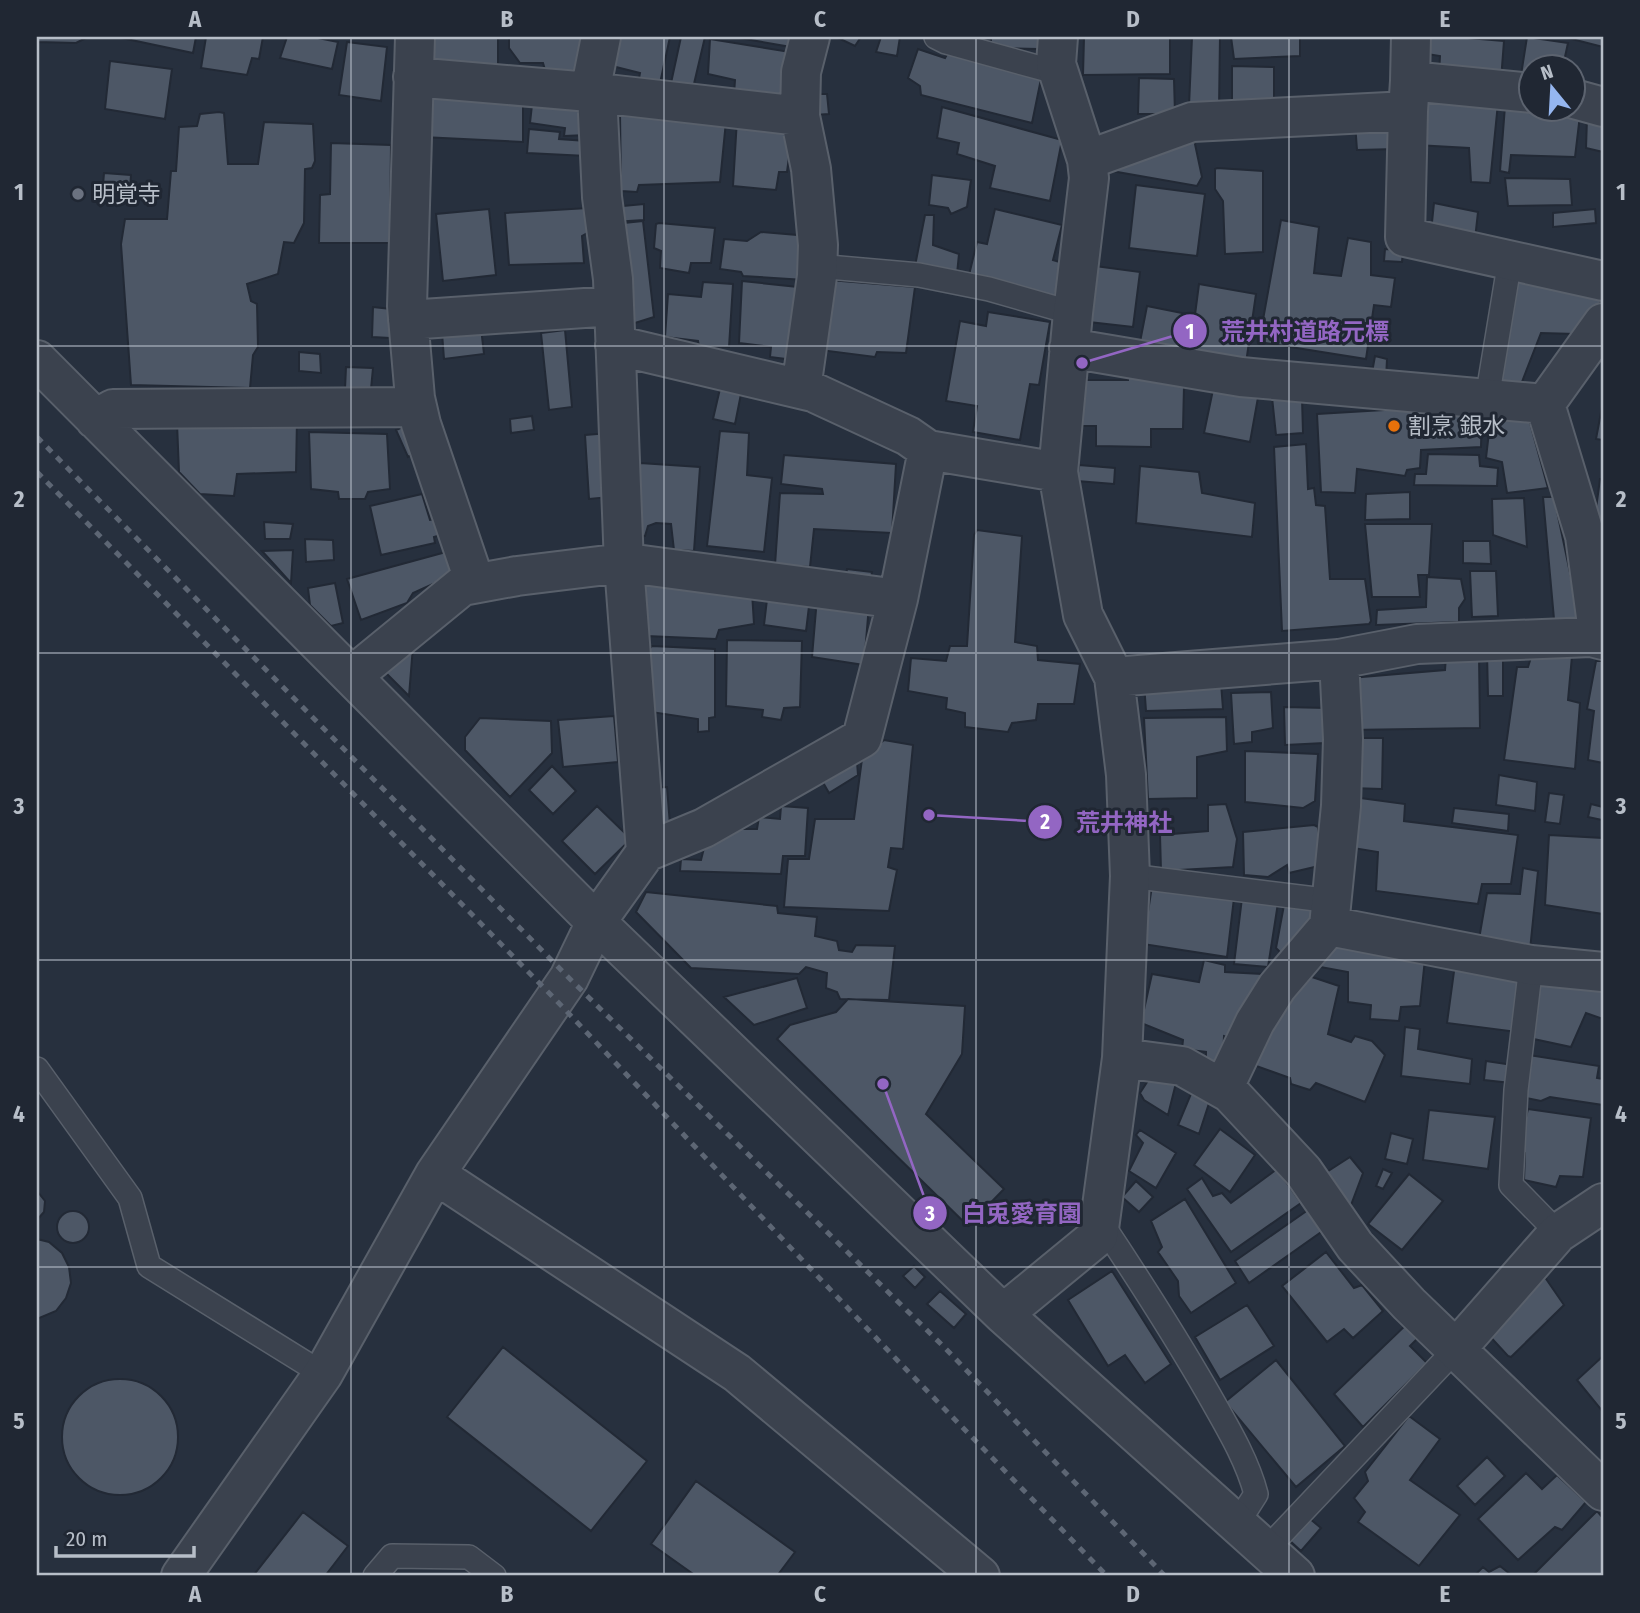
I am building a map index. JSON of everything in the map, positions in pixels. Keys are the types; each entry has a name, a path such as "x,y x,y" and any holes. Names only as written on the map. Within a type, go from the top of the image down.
{"street":[{"path":"601,37 594,93 602,197 613,279 624,565 646,852"},
{"path":"801,389 818,245 811,169 800,116 802,72 810,37"},
{"path":"1411,37 1405,237 1603,281"},
{"path":"475,583 417,407 408,320 409,48 594,93 800,116"},
{"path":"1003,1314 1098,1236 1122,1058 1130,876 1126,775 1114,677 1083,615 1058,472 1089,178 1087,160 1058,55"},
{"path":"1087,160 1192,122 1409,96 1518,93"},
{"path":"408,320 614,306"},
{"path":"1545,404 1603,323"},
{"path":"1071,330 1241,377 1545,404"},
{"path":"615,345 813,392 908,436 928,450 1058,472"},
{"path":"37,360 596,922 1003,1314 1295,1576"},
{"path":"1114,677 1339,659 1417,644 1591,637 1601,640 1585,536 1545,404"},
{"path":"95,419 113,409 417,407"},
{"path":"181,1576 323,1374 435,1174 569,978 596,922 646,852 704,828 863,738 898,599 928,450"},
{"path":"352,676 462,586 568,569 635,564 898,599"},
{"path":"1223,1089 1255,1022 1331,914 1342,806 1343,739 1339,659"},
{"path":"1331,914 1531,965 1603,972"},
{"path":"1122,1058 1182,1066 1230,1093 1303,1171 1355,1246 1409,1304 1603,1491"},
{"path":"435,1174 737,1373 980,1576"},
{"path":"1456,1349 1558,1233 1603,1203"}],"lane":[{"path":"936,37 946,42 1058,55"},
{"path":"1487,399 1510,260"},
{"path":"817,266 931,277 989,289 1071,330"},
{"path":"1130,876 1331,914"},
{"path":"1531,965 1516,1090 1511,1185 1558,1233"},
{"path":"37,1069 130,1198 149,1266 323,1374"},
{"path":"1100,1221 1170,1326 1218,1410 1251,1476 1256,1494 1237,1524"},
{"path":"1266,1550 1456,1349"},
{"path":"375,1576 392,1556 469,1557 494,1576"}],"building":[{"path":"37,37 88,37 76,43 37,42"},
{"path":"117,37 196,37 193,53"},
{"path":"206,37 263,37 259,59 252,58 247,75 201,68"},
{"path":"287,37 313,37 338,42 332,69 280,58"},
{"path":"427,37 498,37 498,69 425,66"},
{"path":"509,37 586,37 584,70 546,73 543,63 520,63 509,48"},
{"path":"609,37 670,37 659,88 638,84 640,73 604,64"},
{"path":"681,37 705,37 693,88 671,83"},
{"path":"734,37 794,37 791,47"},
{"path":"836,37 861,37 855,46"},
{"path":"881,37 900,37 897,56 876,52"},
{"path":"991,37 1039,37 1038,49 991,48"},
{"path":"1084,37 1170,37 1170,74 1083,75"},
{"path":"1192,37 1220,37 1219,109 1189,106"},
{"path":"1231,37 1300,37 1300,56 1234,59"},
{"path":"1417,37 1504,41 1501,80 1439,74 1440,56 1415,52"},
{"path":"1527,37 1568,43 1566,52 1525,52"},
{"path":"1564,37 1603,37 1603,47"},
{"path":"710,39 790,52 785,99 734,94 735,80 708,74"},
{"path":"347,42 387,47 381,101 339,95"},
{"path":"918,49 945,58 949,51 1042,74 1032,123 921,95 920,86 908,78"},
{"path":"110,61 172,69 165,119 105,109"},
{"path":"1232,66 1274,67 1274,107 1232,108"},
{"path":"1139,78 1174,79 1175,114 1138,114"},
{"path":"426,93 523,96 523,142 422,137"},
{"path":"1417,93 1498,103 1490,183 1471,182 1469,148 1416,145"},
{"path":"812,94 827,94 829,114 814,115"},
{"path":"533,96 586,98 588,135 564,136 565,128 530,123"},
{"path":"1505,106 1518,108 1518,122 1579,122 1575,157 1511,155 1509,173 1500,171"},
{"path":"942,107 1062,140 1050,201 990,188 995,166 957,154 959,143 937,138"},
{"path":"224,113 228,164 258,164 264,122 313,124 315,161 312,168 305,169 304,223 294,243 284,242 278,274 247,284 251,301 257,304 258,347 253,355 250,388 131,385 121,244 125,219 167,219 171,171 176,171 179,127 197,126 200,114"},
{"path":"620,113 726,121 720,182 639,185 637,192 621,191"},
{"path":"1588,118 1603,121 1603,152 1586,148"},
{"path":"737,119 793,127 787,172 779,172 776,190 733,186"},
{"path":"1395,122 1397,149 1357,150 1355,123"},
{"path":"529,129 560,132 559,139 587,141 587,156 527,153"},
{"path":"1192,130 1202,177 1197,186 1106,170"},
{"path":"331,143 391,145 390,243 319,243 320,195 330,194"},
{"path":"1217,168 1263,171 1263,252 1225,254 1223,201 1215,189"},
{"path":"104,173 131,175 130,189 103,185"},
{"path":"932,175 971,180 967,207 951,214 948,208 929,205"},
{"path":"1505,178 1570,179 1572,205 1508,206"},
{"path":"1136,185 1205,194 1197,256 1129,248"},
{"path":"1434,203 1478,212 1475,239 1431,232"},
{"path":"644,204 644,220 613,222 612,207"},
{"path":"588,208 589,232 582,236 584,263 509,265 505,213"},
{"path":"489,209 496,275 443,281 436,214"},
{"path":"995,209 1062,225 1053,260 1063,263 1055,296 969,275 977,242 987,244"},
{"path":"1595,209 1596,223 1553,227 1553,213"},
{"path":"925,215 934,215 933,245 959,254 957,274 915,266"},
{"path":"1281,220 1319,227 1314,273 1341,276 1348,238 1371,242 1371,275 1395,278 1391,307 1374,305 1366,359 1259,342"},
{"path":"643,221 654,317 635,323 627,322 614,224"},
{"path":"656,224 715,228 711,263 691,263 689,273 660,268 661,251 654,248"},
{"path":"761,232 809,236 805,280 743,276 741,272 720,269 724,239 747,241"},
{"path":"1385,249 1403,250 1402,262 1384,261"},
{"path":"1095,266 1140,272 1133,327 1089,322"},
{"path":"1515,271 1603,299 1576,334 1541,333 1518,392 1495,388"},
{"path":"829,280 915,287 906,353 877,352 875,357 820,350"},
{"path":"742,281 798,287 794,360 770,357 771,347 739,343"},
{"path":"703,282 733,284 729,347 699,346 698,341 665,337 668,294 701,297"},
{"path":"1199,284 1256,294 1246,363 1190,353"},
{"path":"1147,306 1187,314 1180,349 1140,342"},
{"path":"373,307 391,309 390,338 372,337"},
{"path":"988,312 1050,322 1039,385 1030,384 1020,440 973,432 977,406 946,401 960,321 986,326"},
{"path":"481,328 484,354 444,359 442,333"},
{"path":"565,330 572,407 549,410 541,333"},
{"path":"299,352 320,354 321,373 299,371"},
{"path":"1375,356 1387,359 1386,379 1365,377 1366,368 1373,367"},
{"path":"346,367 373,368 371,389 345,389"},
{"path":"1128,374 1184,386 1183,429 1151,429 1151,447 1096,446 1096,426 1082,426 1083,380 1128,380"},
{"path":"722,380 743,384 735,424 713,419"},
{"path":"1214,385 1259,392 1250,442 1204,433"},
{"path":"1272,397 1302,398 1303,433 1276,435"},
{"path":"1603,408 1603,440 1596,439"},
{"path":"1401,409 1482,412 1481,447 1421,450 1420,468 1407,470 1405,476 1357,469 1355,493 1321,492 1317,414"},
{"path":"1491,415 1529,419 1548,488 1507,493 1502,462 1486,458"},
{"path":"532,416 534,430 511,433 510,419"},
{"path":"297,419 296,472 237,474 234,496 200,494 179,472 177,423"},
{"path":"412,423 421,451 408,457 396,430"},
{"path":"720,431 749,433 747,475 772,478 764,552 707,546"},
{"path":"309,432 387,434 390,489 368,492 365,499 339,499 338,492 311,489"},
{"path":"609,433 610,497 589,499 585,435"},
{"path":"1306,444 1308,489 1314,488 1316,505 1325,506 1330,579 1365,579 1371,621 1369,624 1282,631 1274,447"},
{"path":"1428,454 1479,455 1480,466 1498,468 1497,486 1414,485 1415,474 1426,474"},
{"path":"784,455 896,464 892,533 814,529 810,567 775,565 780,493 823,494 822,489 781,484"},
{"path":"640,463 700,467 694,551 674,550 671,524 656,523 648,526 645,536 634,536"},
{"path":"1079,465 1115,468 1114,484 1077,481"},
{"path":"1140,466 1199,472 1202,493 1255,503 1252,537 1136,523"},
{"path":"1600,479 1603,479 1603,525 1594,524"},
{"path":"1410,492 1410,519 1365,520 1366,494"},
{"path":"422,494 430,520 437,519 441,535 434,537 435,543 381,555 370,506"},
{"path":"1543,497 1554,497 1580,620 1554,619"},
{"path":"1524,498 1527,547 1493,535 1492,499"},
{"path":"264,522 293,524 290,539 265,539"},
{"path":"1365,524 1432,524 1429,575 1418,575 1420,597 1372,597"},
{"path":"977,530 1022,536 1015,642 1037,646 1038,660 1080,664 1074,704 1038,704 1036,720 1012,723 1008,732 965,727 965,713 946,709 947,698 908,691 911,658 946,661 950,646 967,646 974,535"},
{"path":"305,539 333,540 334,560 306,562"},
{"path":"1463,541 1490,541 1491,564 1463,563"},
{"path":"293,550 291,583 262,551"},
{"path":"446,552 455,574 413,593 407,603 361,620 347,579"},
{"path":"847,569 872,572 870,585 845,582"},
{"path":"1470,571 1496,571 1498,616 1472,617"},
{"path":"1427,577 1461,579 1465,599 1459,608 1459,622 1376,625 1377,610 1426,607"},
{"path":"335,583 343,623 331,626 310,605 308,588"},
{"path":"645,585 752,592 754,624 719,630 716,639 646,636"},
{"path":"768,591 810,598 806,631 764,625"},
{"path":"817,598 869,605 864,665 812,657"},
{"path":"727,640 802,641 800,707 784,708 781,720 762,717 763,710 726,706"},
{"path":"413,646 409,696 380,667"},
{"path":"652,646 715,649 715,717 709,718 709,731 698,732 698,719 651,712"},
{"path":"1533,651 1572,656 1568,700 1580,703 1575,769 1504,760 1517,667 1528,667"},
{"path":"1487,653 1503,653 1503,696 1488,696"},
{"path":"1479,655 1480,728 1349,730 1350,678 1445,670 1446,656"},
{"path":"1596,661 1603,661 1603,763 1588,760 1594,711 1587,709"},
{"path":"1144,683 1221,683 1223,709 1146,711"},
{"path":"1271,692 1273,728 1252,732 1252,742 1234,744 1231,693"},
{"path":"1284,707 1327,708 1325,743 1285,745"},
{"path":"614,716 618,762 563,767 558,720"},
{"path":"1226,717 1227,751 1197,757 1197,798 1148,799 1144,718"},
{"path":"480,718 551,721 552,753 510,797 465,750 465,737"},
{"path":"1350,738 1383,738 1382,789 1350,788"},
{"path":"884,740 913,745 903,849 891,848 888,867 897,870 889,911 784,907 788,859 809,859 815,819 854,819 862,759"},
{"path":"1245,751 1318,754 1315,801 1303,808 1245,802"},
{"path":"857,762 858,775 829,793 821,779"},
{"path":"552,766 576,791 553,814 529,790"},
{"path":"1499,775 1537,782 1535,811 1496,805"},
{"path":"667,787 670,825 656,825 652,788"},
{"path":"1549,793 1564,795 1560,824 1545,822"},
{"path":"1353,797 1405,804 1404,821 1518,835 1511,884 1482,884 1478,904 1376,891 1378,852 1347,847"},
{"path":"1226,804 1237,839 1233,867 1161,871 1160,835 1208,831 1208,805"},
{"path":"1591,804 1603,807 1602,820 1588,817"},
{"path":"597,806 631,839 595,874 562,841"},
{"path":"781,806 808,808 805,856 783,856 781,874 680,871 681,859 701,860 704,848 738,829 757,829 759,817 780,819"},
{"path":"1454,808 1509,814 1508,831 1452,823"},
{"path":"1314,825 1318,827 1323,865 1289,873 1287,865 1268,877 1244,875 1243,832"},
{"path":"1549,835 1603,838 1603,914 1545,905"},
{"path":"1523,868 1538,871 1530,950 1479,939 1487,893 1520,894"},
{"path":"1152,886 1234,898 1227,957 1143,944"},
{"path":"646,892 777,906 778,913 817,917 815,936 837,941 839,950 852,952 856,945 895,946 889,1000 840,999 837,992 826,988 827,973 806,967 799,974 691,968 636,912"},
{"path":"1242,898 1278,903 1268,967 1234,964"},
{"path":"1284,905 1317,910 1283,955 1276,948"},
{"path":"1325,941 1425,959 1420,1006 1401,1007 1399,1021 1370,1019 1371,1005 1348,1002 1348,972 1315,966"},
{"path":"1204,960 1225,965 1225,972 1263,974 1231,1038 1224,1036 1223,1062 1206,1061 1206,1052 1182,1049 1183,1040 1141,1023 1152,974 1199,982"},
{"path":"1455,964 1525,973 1517,1032 1447,1023"},
{"path":"1306,975 1339,986 1328,1034 1351,1042 1355,1036 1372,1041 1385,1055 1365,1102 1316,1083 1310,1090 1291,1084 1290,1078 1245,1062"},
{"path":"797,978 807,1008 754,1025 724,997"},
{"path":"1536,978 1603,988 1603,1019 1586,1013 1571,1047 1529,1038"},
{"path":"848,999 965,1006 962,1054 926,1114 1004,1189 968,1226 777,1039 790,1025 836,1012"},
{"path":"1405,1027 1420,1029 1418,1049 1472,1059 1470,1084 1401,1076"},
{"path":"1523,1054 1599,1066 1597,1078 1603,1079 1603,1105 1550,1097 1541,1101 1521,1097"},
{"path":"1486,1061 1513,1065 1511,1083 1484,1080"},
{"path":"1151,1076 1176,1083 1168,1115 1144,1100 1140,1093"},
{"path":"1193,1089 1211,1097 1199,1134 1178,1125"},
{"path":"1528,1109 1591,1118 1583,1177 1560,1176 1556,1187 1524,1180 1525,1153 1518,1150"},
{"path":"1429,1110 1495,1117 1488,1169 1423,1160"},
{"path":"1220,1129 1255,1155 1230,1192 1194,1165"},
{"path":"1140,1130 1176,1153 1156,1188 1129,1171 1143,1143 1136,1135"},
{"path":"1391,1133 1413,1139 1407,1164 1385,1159"},
{"path":"1350,1157 1363,1173 1348,1213 1319,1177"},
{"path":"1277,1169 1301,1203 1231,1252 1187,1189 1202,1178 1213,1196 1222,1193 1231,1203"},
{"path":"1383,1169 1392,1173 1383,1189 1376,1186"},
{"path":"1409,1174 1443,1201 1402,1250 1368,1224"},
{"path":"1136,1181 1153,1197 1139,1212 1122,1197"},
{"path":"37,1191 45,1201 44,1212 37,1220"},
{"path":"1185,1199 1236,1283 1191,1313 1179,1296 1178,1281 1158,1252 1162,1247 1151,1221"},
{"path":"1308,1210 1324,1230 1249,1283 1235,1261"},
{"path":"73,1211 85,1215 89,1227 85,1239 73,1243 61,1239 57,1227 61,1215"},
{"path":"37,1239 49,1242 62,1253 69,1267 71,1283 66,1298 56,1311 37,1319"},
{"path":"1326,1252 1354,1288 1362,1285 1383,1311 1353,1338 1344,1329 1327,1342 1282,1286"},
{"path":"914,1266 925,1277 915,1288 903,1276"},
{"path":"1112,1271 1171,1364 1145,1383 1125,1355 1108,1366 1068,1300"},
{"path":"1542,1273 1564,1305 1511,1357 1508,1356 1485,1331"},
{"path":"940,1291 966,1314 954,1328 927,1304"},
{"path":"1247,1305 1274,1346 1220,1380 1195,1337"},
{"path":"1410,1321 1423,1333 1410,1346 1427,1363 1363,1427 1334,1394"},
{"path":"503,1347 647,1461 591,1531 447,1417"},
{"path":"1603,1356 1603,1412 1577,1380"},
{"path":"1276,1360 1345,1446 1296,1487 1225,1402"},
{"path":"120,1379 142,1384 161,1396 173,1415 178,1437 173,1459 161,1478 142,1490 120,1495 98,1490 79,1478 67,1459 62,1437 67,1415 79,1396 98,1384"},
{"path":"1409,1416 1440,1439 1410,1480 1460,1515 1419,1566 1358,1522 1365,1512 1354,1498 1368,1481 1365,1472"},
{"path":"1487,1457 1505,1476 1475,1505 1457,1486"},
{"path":"1526,1473 1542,1489 1557,1475 1586,1502 1562,1530 1555,1527 1518,1560 1478,1519"},
{"path":"696,1481 795,1552 777,1576 696,1576 651,1544"},
{"path":"1597,1511 1603,1518 1603,1576 1532,1576"},
{"path":"303,1512 348,1546 325,1576 253,1576"},
{"path":"1309,1518 1321,1528 1301,1551 1289,1540"},
{"path":"1500,1566 1510,1574 1508,1576 1474,1576 1483,1567 1489,1572"}],"railway":[{"path":"37,437 569,978 944,1347 1165,1576"},
{"path":"37,472 555,999 898,1361 1107,1576"}],"place":[{"name":"明覚寺","path":"78,194"},
{"name":"荒井村道路元標","path":"1082,363"},
{"name":"割烹 銀水","path":"1394,426"},
{"name":"荒井神社","path":"929,815"},
{"name":"白兎愛育園","path":"883,1084"}]}
